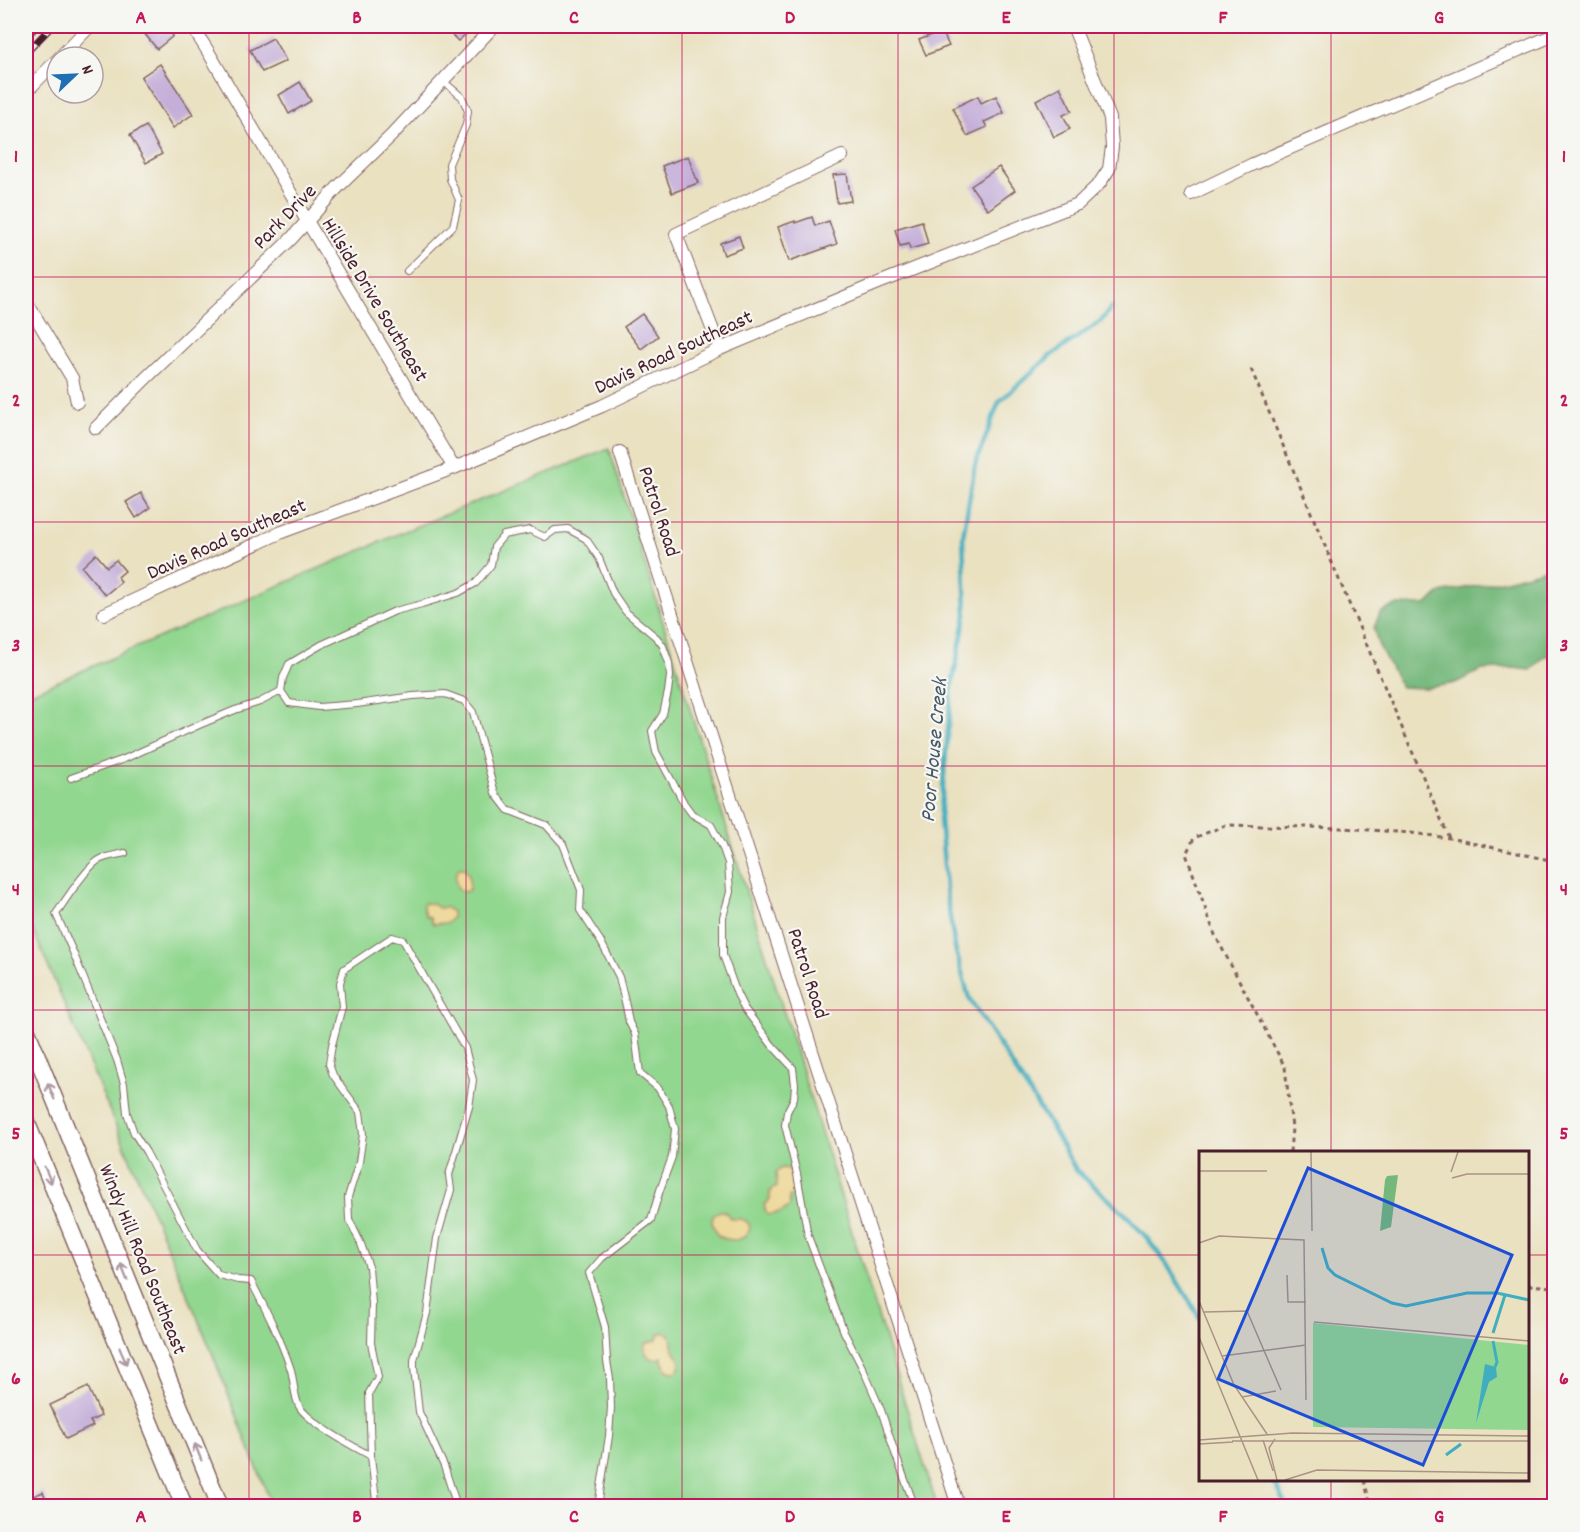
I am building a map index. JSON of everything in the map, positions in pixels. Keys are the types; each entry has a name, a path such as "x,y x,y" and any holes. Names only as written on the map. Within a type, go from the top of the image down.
{"main road":[{"name":"Windy Hill Road Southeast","path":"26,1029 220,1506"},
{"path":"26,1121 184,1506"}],"street":[{"path":"71,45 90,26"},
{"name":"Hillside Drive Southeast","path":"192,26 454,468"},
{"name":"Park Drive","path":"96,428 290,240 338,187 391,136 494,26"},
{"name":"Davis Road Southeast","path":"104,614 282,532 454,468 602,406 720,349 1078,204 1100,184 1109,169 1112,147 1110,118 1073,26"},
{"path":"1191,194 1252,164 1552,32"},
{"path":"26,92 45,72"},
{"path":"720,349 676,234 842,156"},
{"path":"26,301 72,378 77,402"},
{"name":"Patrol Road","path":"620,452 958,1506"}],"lane":[{"path":"735,26 741,26"},
{"path":"407,271 453,226 459,200 450,179 449,164 466,125 468,111 462,97 443,81"},
{"path":"598,1506 609,1436 610,1378 605,1327 589,1273 602,1258 651,1220 672,1157 675,1129 669,1106 658,1088 640,1073 635,1034 629,1022 619,977 601,942 580,910 581,890 563,844 546,825 508,810 495,793 473,712 464,701 445,694 319,707 290,703 281,691 289,664 321,645 395,611 458,593 476,583 491,566 494,547 504,535 530,530 545,537 555,530 568,529 586,539 599,558 613,593 626,612 657,638 663,646 669,663 670,676 663,714 652,731 656,752 692,814 711,825 728,863 730,892 723,917 723,955 736,994 744,1008 793,1068 794,1098 787,1112 785,1125 797,1174 808,1236 844,1332 881,1410 916,1506"},
{"path":"71,778 124,759 199,724 260,702 281,691"},
{"path":"125,853 100,859 94,863 56,914 117,1060 124,1084 127,1113 134,1133 196,1250 219,1275 251,1281 275,1326 291,1371 299,1406 313,1420 348,1444 371,1456"},
{"path":"378,1506 371,1456 369,1393 378,1377 371,1343 372,1304 369,1267 349,1219 348,1197 359,1162 363,1134 360,1112 333,1075 329,1064 342,1007 340,983 344,969 392,937 403,940 430,986 465,1048 473,1080 469,1107 449,1175 451,1190 437,1238 427,1313 414,1360 419,1412 444,1466 457,1506"}],"path":[{"path":"1251,369 1449,838"},
{"path":"1290,1151 1292,1128 1285,1067 1215,935 1186,854 1194,838 1226,825 1343,828 1449,838 1554,861"},
{"path":"1529,1285 1554,1287"},
{"path":"1365,1481 1371,1506"}],"green space":[{"path":"609,448 937,1506 272,1506 209,1345 26,914 26,695 410,529"},
{"path":"1554,567 1554,655 1545,656 1531,670 1513,668 1482,670 1455,683 1427,688 1401,687 1378,644 1374,628 1380,613 1396,605 1426,605 1440,593 1506,580"}],"sand":[{"path":"459,868 464,868 468,875 469,890 465,892 459,890 456,882 455,876"},
{"path":"425,903 439,908 445,907 452,912 452,918 447,923 433,924 423,909"},
{"path":"782,1168 791,1172 792,1182 797,1191 789,1197 790,1206 782,1212 769,1215 764,1205 770,1199 772,1189 777,1187 776,1172"},
{"path":"724,1211 732,1219 748,1223 750,1227 748,1233 737,1240 717,1235 712,1222 713,1216"},
{"path":"664,1332 671,1336 672,1347 680,1361 679,1368 674,1372 665,1367 662,1357 651,1358 645,1351 645,1343 657,1340 658,1335"}],"building":[{"path":"153,26 165,26 173,36 157,49 144,33"},
{"path":"443,26 475,26 458,41"},
{"path":"942,31 949,46 926,55 919,40"},
{"path":"273,38 286,61 262,72 250,50"},
{"path":"160,64 193,114 173,128 141,77"},
{"path":"300,82 311,101 289,114 279,95"},
{"path":"1060,87 1072,111 1063,115 1070,129 1054,137 1036,100"},
{"path":"978,96 981,103 996,96 1004,113 984,122 987,127 967,136 953,108"},
{"path":"146,126 162,154 146,163 130,135"},
{"path":"688,156 698,183 672,193 662,166"},
{"path":"999,167 1015,190 988,210 971,186"},
{"path":"847,174 851,201 837,203 833,175"},
{"path":"812,217 815,226 829,221 837,244 789,261 778,227"},
{"path":"922,221 928,244 910,249 909,244 900,246 895,229"},
{"path":"739,236 743,248 724,255 720,243"},
{"path":"642,314 658,336 641,349 624,327"},
{"path":"141,493 150,508 136,518 126,502"},
{"path":"96,554 107,567 116,560 125,571 118,577 121,582 105,595 82,567"},
{"path":"88,1387 101,1416 90,1421 93,1426 66,1439 50,1405"},
{"path":"43,1492 49,1506 26,1506 26,1499"}],"waterway":[{"name":"Poor House Creek","path":"1111,308 1101,321 1050,356 999,402 975,465 963,536 966,615 952,684 940,819 947,899 955,948 969,998 1076,1170 1126,1215 1147,1238 1166,1263 1199,1316"},
{"name":"Poor House Creek","path":"1274,1481 1287,1506"}],"railway":[{"path":"26,37 37,26"},
{"path":"26,53 52,26"}]}
